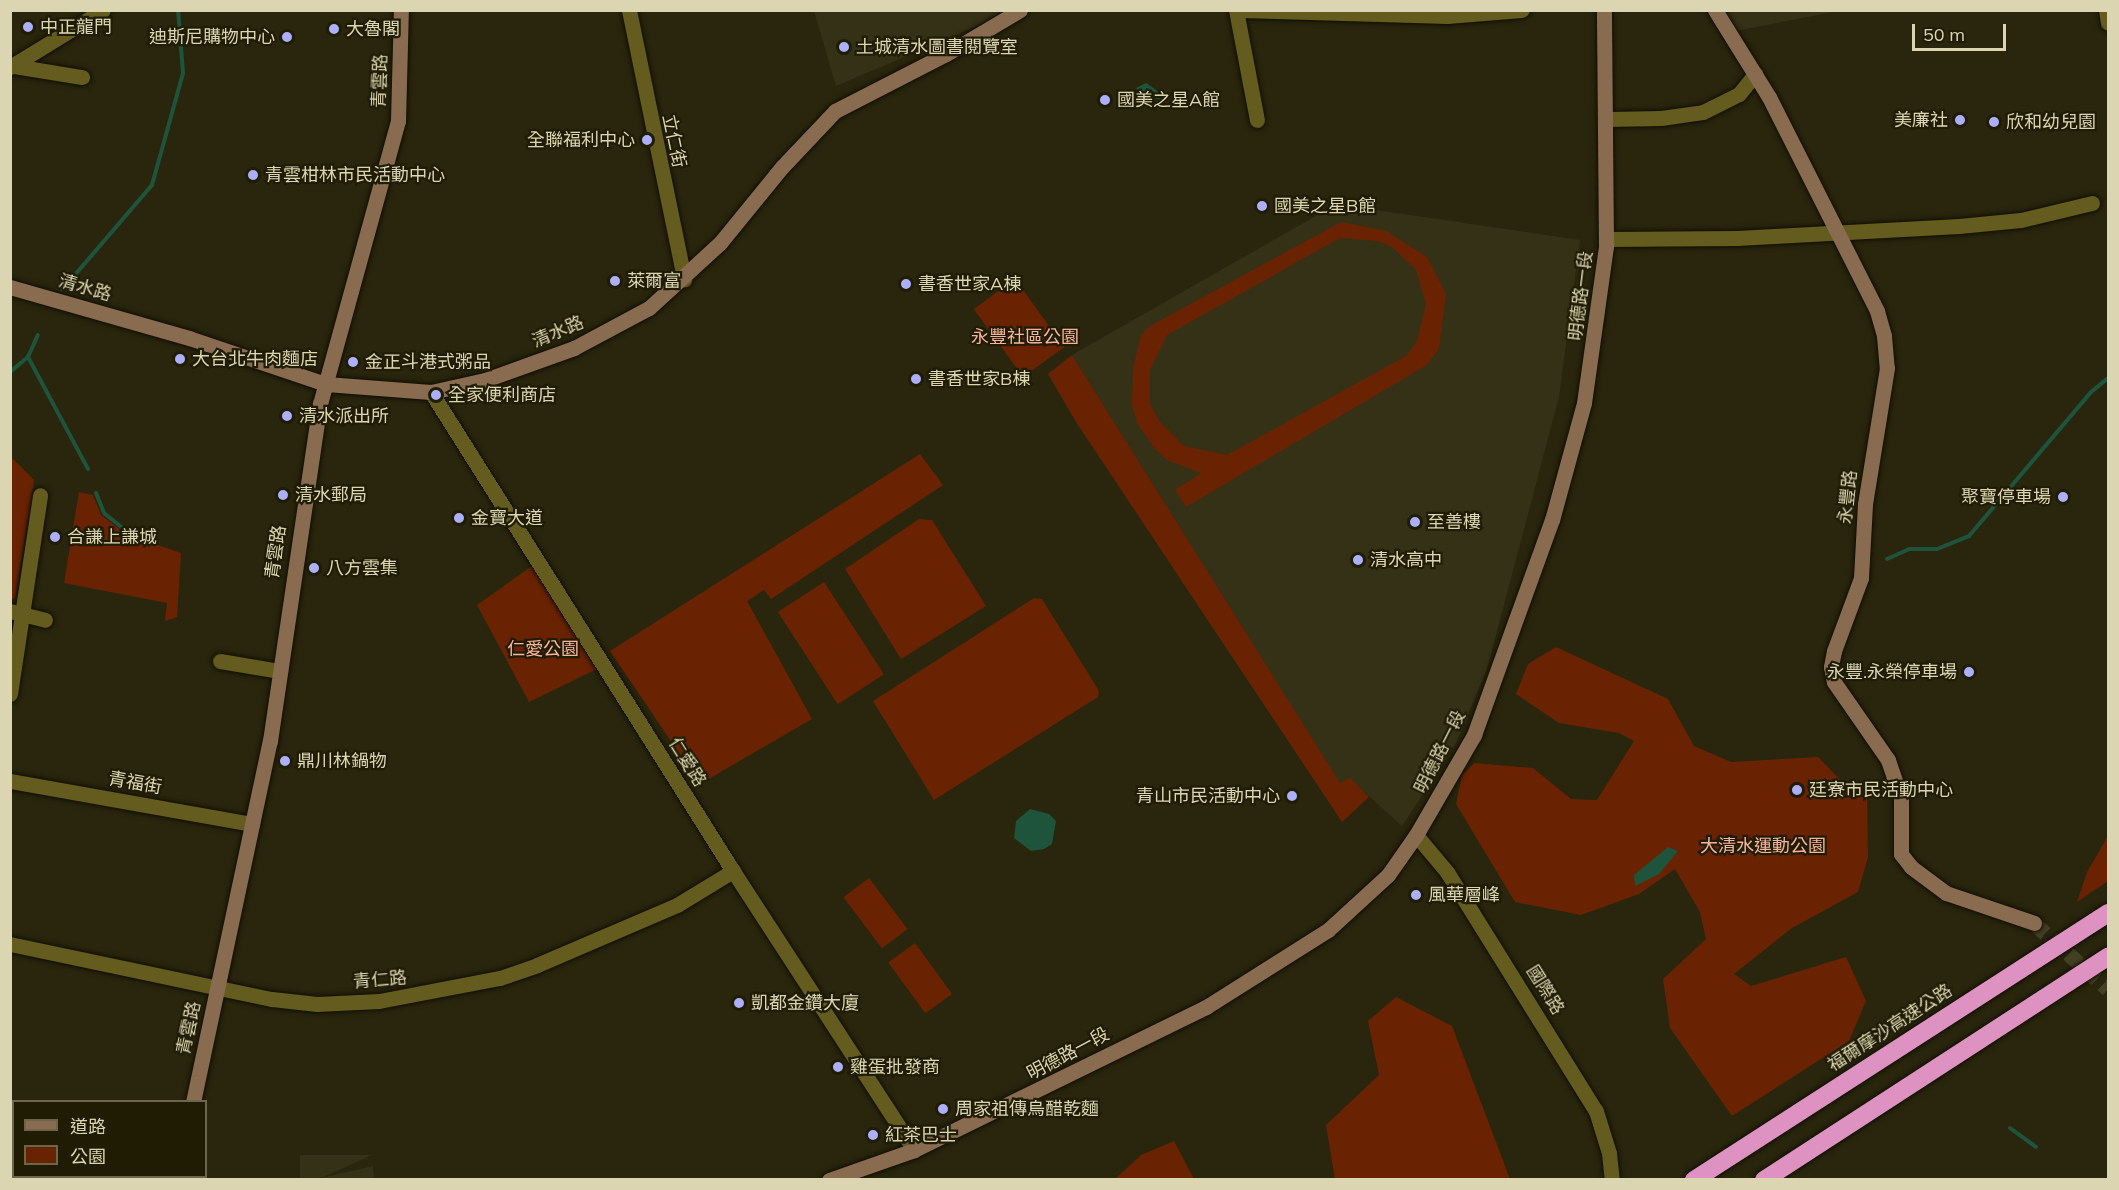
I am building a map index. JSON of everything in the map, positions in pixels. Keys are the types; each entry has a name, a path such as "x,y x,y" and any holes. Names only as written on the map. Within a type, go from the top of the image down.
{"highway":[{"name":"福爾摩沙高速公路","path":"1694,1179 2109,913"},
{"path":"1764,1179 2109,957"}],"street":[{"path":"12,66 103,10"},
{"name":"青雲路","path":"193,1100 252,824 280,671 302,515 326,384 398,121 401,10"},
{"name":"立仁街","path":"629,10 684,279"},
{"name":"清水路","path":"10,287 189,338 326,384 431,392 485,380 605,334 649,308 684,279 835,111 946,54 1020,10"},
{"path":"1236,10 1257,120"},
{"path":"1241,10 1436,16 1522,10"},
{"name":"明德路一段","path":"829,1179 914,1150 1206,1006 1328,930 1388,875 1416,836 1474,735 1552,520 1591,370 1606,239 1608,119 1604,10"},
{"name":"永豐路","path":"1715,10 1755,74 1877,311 1884,336 1887,368 1865,504 1861,578 1834,651 1831,667 1834,682 1888,760 1901,798 1901,854 1911,867 1946,893 2034,923"},
{"path":"2106,10 2109,23"},
{"path":"12,66 82,77"},
{"path":"1608,119 1660,118 1703,112 1739,94 1755,74"},
{"path":"1606,239 1737,238 2011,221 2092,203"},
{"name":"仁愛路","path":"431,392 733,871 914,1150"},
{"path":"10,694 16,613 40,495"},
{"path":"16,613 45,620"},
{"path":"220,661 280,671"},
{"name":"青福街","path":"10,781 252,824"},
{"name":"國際路","path":"1416,836 1453,882 1596,1111 1609,1153 1612,1179"},
{"name":"青仁路","path":"10,944 217,990 318,1004 409,999 500,978 635,924 733,871"}],"shaded area":[{"path":"814,11 1002,11 991,20 836,86"},
{"path":"1718,11 1838,11 1731,32"},
{"path":"1146,83 1162,94 1167,91 1167,101 1153,98 1153,92 1143,97 1136,88"},
{"name":"清水高中","path":"1355,207 1580,240 1559,397 1487,669 1456,743 1402,826 1350,779 1340,784 1072,355 1321,213"},
{"path":"1030,809 1049,814 1056,821 1052,844 1044,849 1031,851 1014,838 1016,821"},
{"path":"1668,847 1678,851 1659,874 1635,886 1634,875"},
{"path":"300,1155 372,1155 321,1178 373,1166 374,1179 300,1179"}],"green space":[{"path":"1341,222 1386,231 1427,257 1446,294 1439,348 1427,365 1186,507 1175,490 1201,473 1167,460 1155,449 1137,423 1132,405 1133,368 1141,335 1150,326","holes":["1340,238 1377,241 1392,247 1416,270 1426,304 1417,341 1406,356 1227,455 1184,446 1159,421 1150,404 1150,370 1167,335"]},
{"name":"永豐社區公園","path":"1015,279 1064,347 1023,377 974,309"},
{"path":"1072,355 1340,783 1350,778 1369,797 1342,822 1076,422 1048,374"},
{"path":"920,454 943,485 771,599 764,590 747,601 812,719 700,784 610,651"},
{"path":"11,457 34,480 15,598 11,600"},
{"path":"79,492 93,495 101,515 126,534 181,553 177,617 165,621 167,603 64,583"},
{"path":"919,519 932,520 986,606 901,659 845,569"},
{"name":"仁愛公園","path":"532,566 599,668 529,702 477,605"},
{"path":"824,582 884,674 838,704 778,612"},
{"path":"1034,598 1042,599 1099,691 1098,697 934,800 873,701"},
{"name":"大清水運動公園","path":"1556,647 1668,699 1694,746 1731,762 1818,757 1852,792 1867,794 1868,857 1858,892 1792,928 1734,974 1751,986 1846,957 1866,1001 1849,1041 1732,1116 1670,1028 1663,979 1706,939 1700,912 1675,869 1639,894 1581,915 1515,902 1456,804 1462,775 1474,763 1533,768 1571,799 1597,800 1634,741 1619,733 1559,723 1516,694 1528,664"},
{"path":"2108,836 2108,881 2077,902 2087,872"},
{"path":"869,878 908,929 882,948 843,897"},
{"path":"915,943 952,994 925,1013 888,962"},
{"path":"1396,997 1452,1026 1510,1179 1335,1179 1326,1125 1379,1075 1368,1021"},
{"path":"1174,1141 1194,1179 1115,1179 1141,1155"}],"waterway":[{"path":"62,290 152,185 183,73 178,10"},
{"path":"10,372 28,357 38,335"},
{"path":"28,357 88,469"},
{"path":"1887,559 1909,549 1937,549 1969,536 2091,392 2108,378"},
{"path":"96,493 104,513 125,530"},
{"path":"2010,1128 2036,1147"}],"tunnel":[{"path":"2034,923 2108,989"}],"place":[{"name":"中正龍門","path":"28,27"},
{"name":"大魯閣","path":"334,29"},
{"name":"迪斯尼購物中心","path":"287,37"},
{"name":"土城清水圖書閱覽室","path":"844,47"},
{"name":"國美之星A館","path":"1105,100"},
{"name":"美廉社","path":"1960,120"},
{"name":"欣和幼兒園","path":"1994,122"},
{"name":"全聯福利中心","path":"647,140"},
{"name":"青雲柑林市民活動中心","path":"253,175"},
{"name":"國美之星B館","path":"1262,206"},
{"name":"萊爾富","path":"615,281"},
{"name":"書香世家A棟","path":"906,284"},
{"name":"大台北牛肉麵店","path":"180,359"},
{"name":"金正斗港式粥品","path":"353,362"},
{"name":"書香世家B棟","path":"916,379"},
{"name":"全家便利商店","path":"436,395"},
{"name":"清水派出所","path":"287,416"},
{"name":"清水郵局","path":"283,495"},
{"name":"聚寶停車場","path":"2063,497"},
{"name":"金寶大道","path":"459,518"},
{"name":"至善樓","path":"1415,522"},
{"name":"合謙上謙城","path":"55,537"},
{"name":"清水高中","path":"1358,560"},
{"name":"八方雲集","path":"314,568"},
{"name":"永豐.永榮停車場","path":"1969,672"},
{"name":"鼎川林鍋物","path":"285,761"},
{"name":"廷寮市民活動中心","path":"1797,790"},
{"name":"青山市民活動中心","path":"1292,796"},
{"name":"風華層峰","path":"1416,895"},
{"name":"凱都金鑽大廈","path":"739,1003"},
{"name":"雞蛋批發商","path":"838,1067"},
{"name":"周家祖傳烏醋乾麵","path":"943,1109"},
{"name":"紅茶巴士","path":"873,1135"}]}
